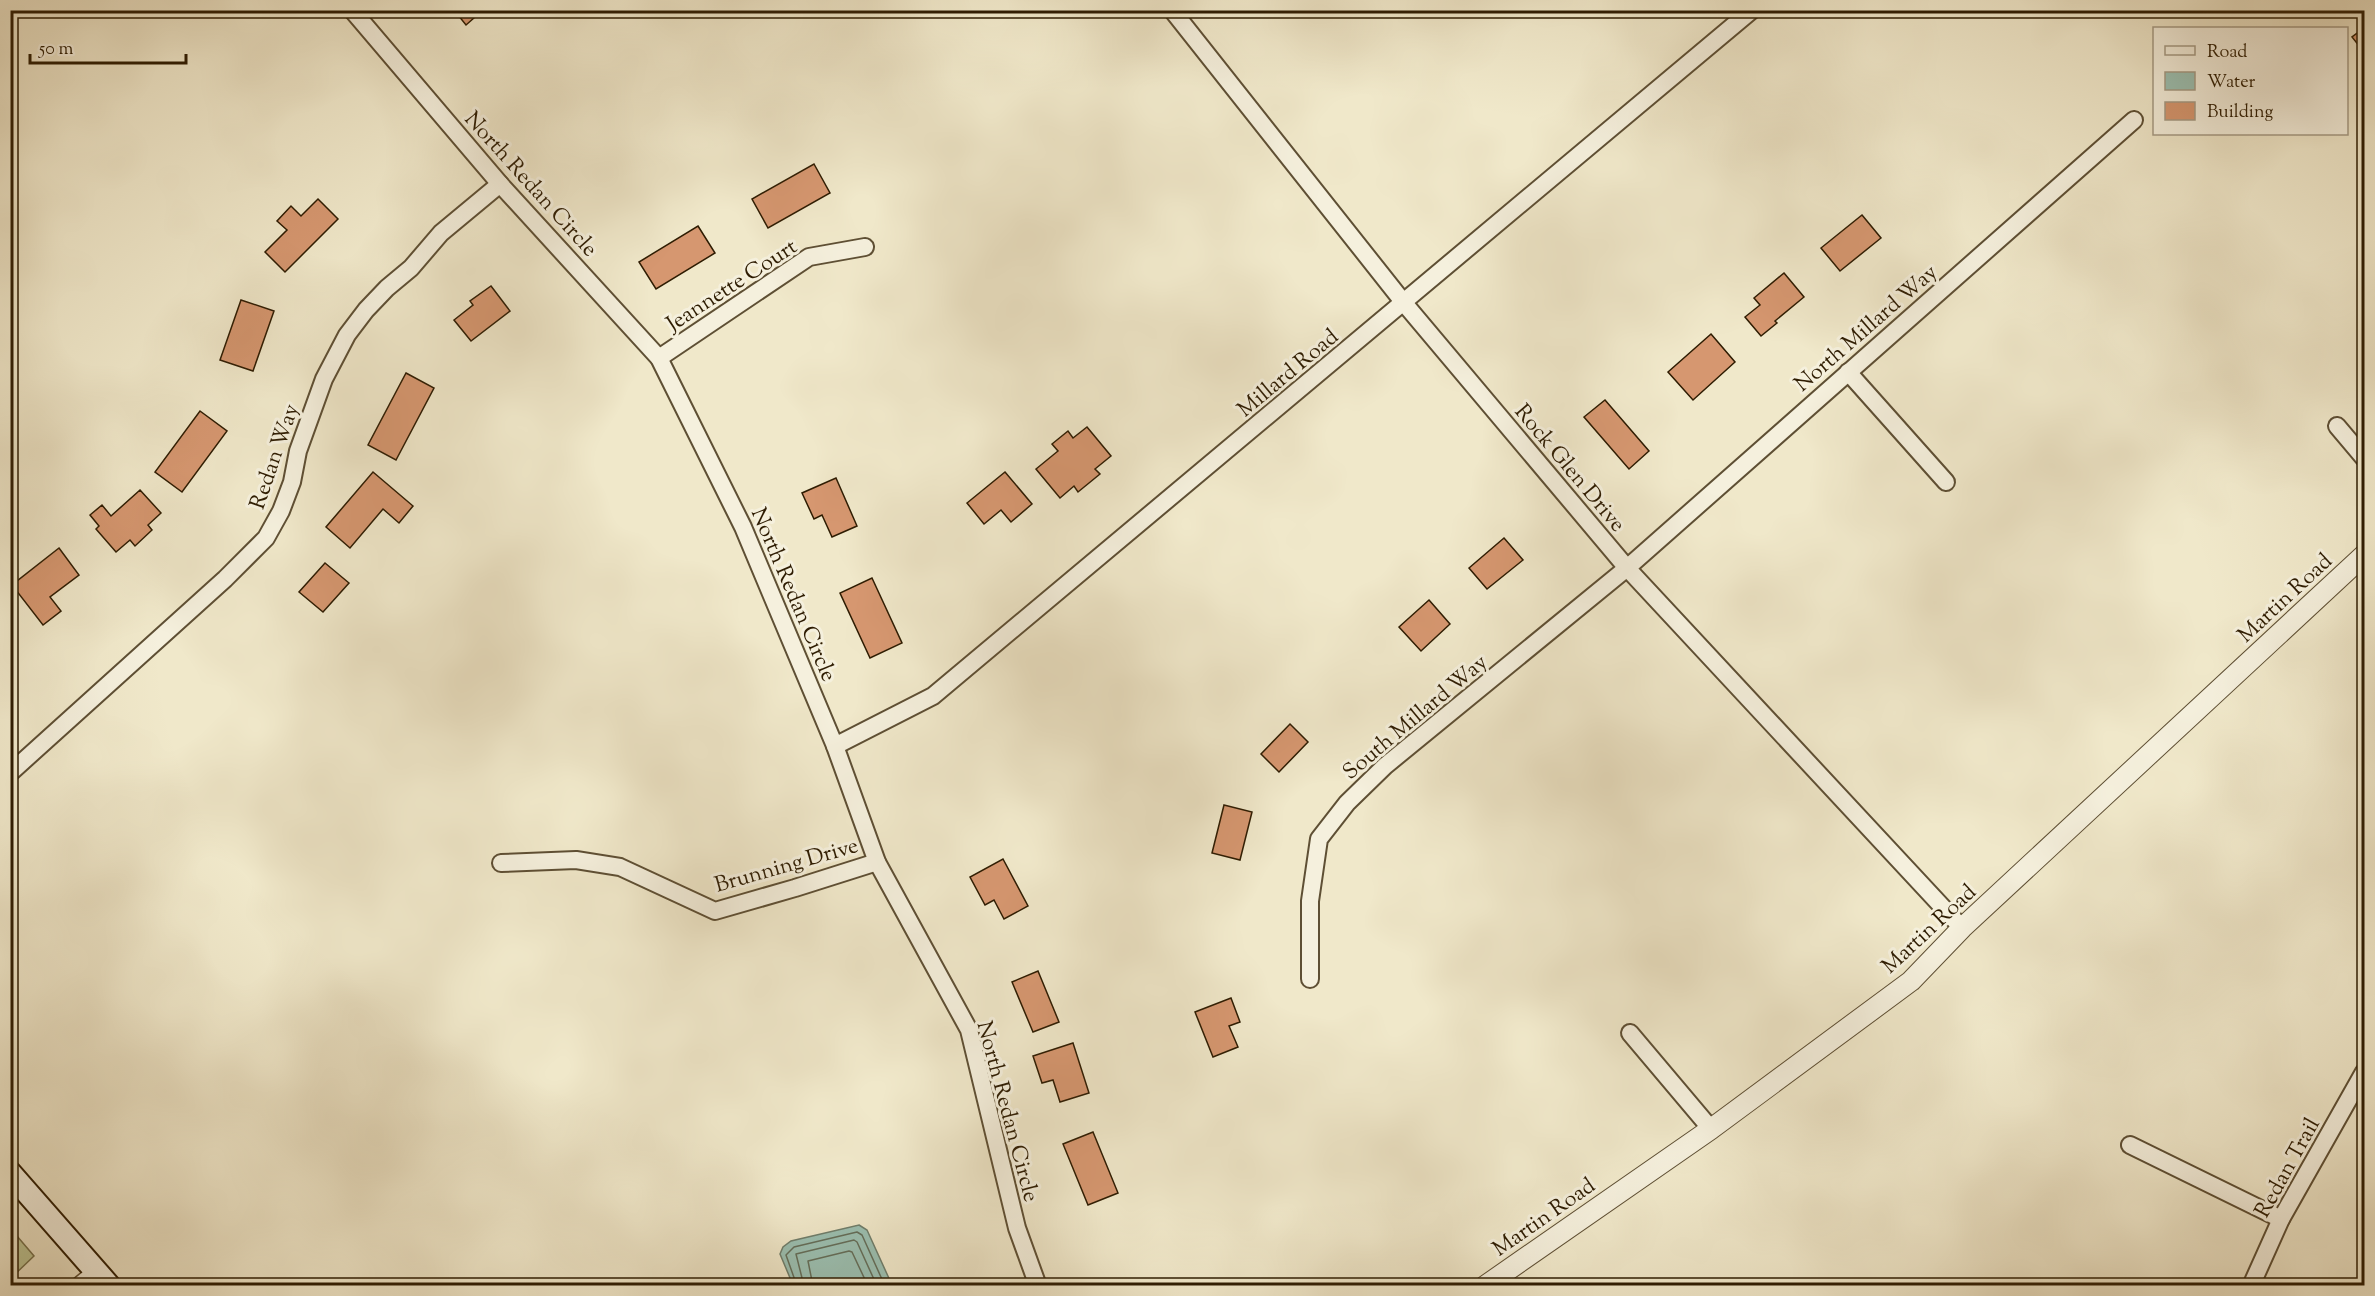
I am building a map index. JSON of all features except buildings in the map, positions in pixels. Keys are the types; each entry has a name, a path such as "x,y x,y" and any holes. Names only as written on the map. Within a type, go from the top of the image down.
{"main road":[{"path":"10,1173 109,1286"}],"street":[{"name":"Millard Road","path":"836,746 933,696 1752,10"},
{"name":"North Redan Circle","path":"355,11 500,184 659,358 743,527 836,746 877,862 969,1030 1017,1228 1038,1286"},
{"name":"Rock Glen Drive","path":"1174,11 1404,303 1627,568 1962,928"},
{"name":"North Millard Way","path":"1627,568 2134,120"},
{"name":"Redan Way","path":"10,773 225,579 266,538 281,511 292,482 298,451 324,379 347,335 366,310 411,268 441,233 500,184"},
{"name":"Jeannette Court","path":"659,358 809,257 865,247"},
{"path":"1848,372 1946,482"},
{"path":"2337,426 2364,458"},
{"name":"Martin Road","path":"1485,1286 1711,1129 1911,981 1962,928 2364,555"},
{"name":"South Millard Way","path":"1310,979 1310,901 1319,839 1347,803 1385,766 1627,568"},
{"name":"Brunning Drive","path":"501,863 576,860 620,867 715,911 877,862"},
{"path":"1630,1033 1711,1129"},
{"name":"Redan Trail","path":"2250,1286 2281,1219 2364,1072"},
{"path":"2130,1144 2281,1219"}],"lane":[{"path":"72,1286 93,1268"}],"green space":[{"path":"11,1229 34,1256 11,1278"}],"water":[{"path":"859,1225 867,1230 892,1285 793,1285 780,1254 783,1247 791,1241"}]}
